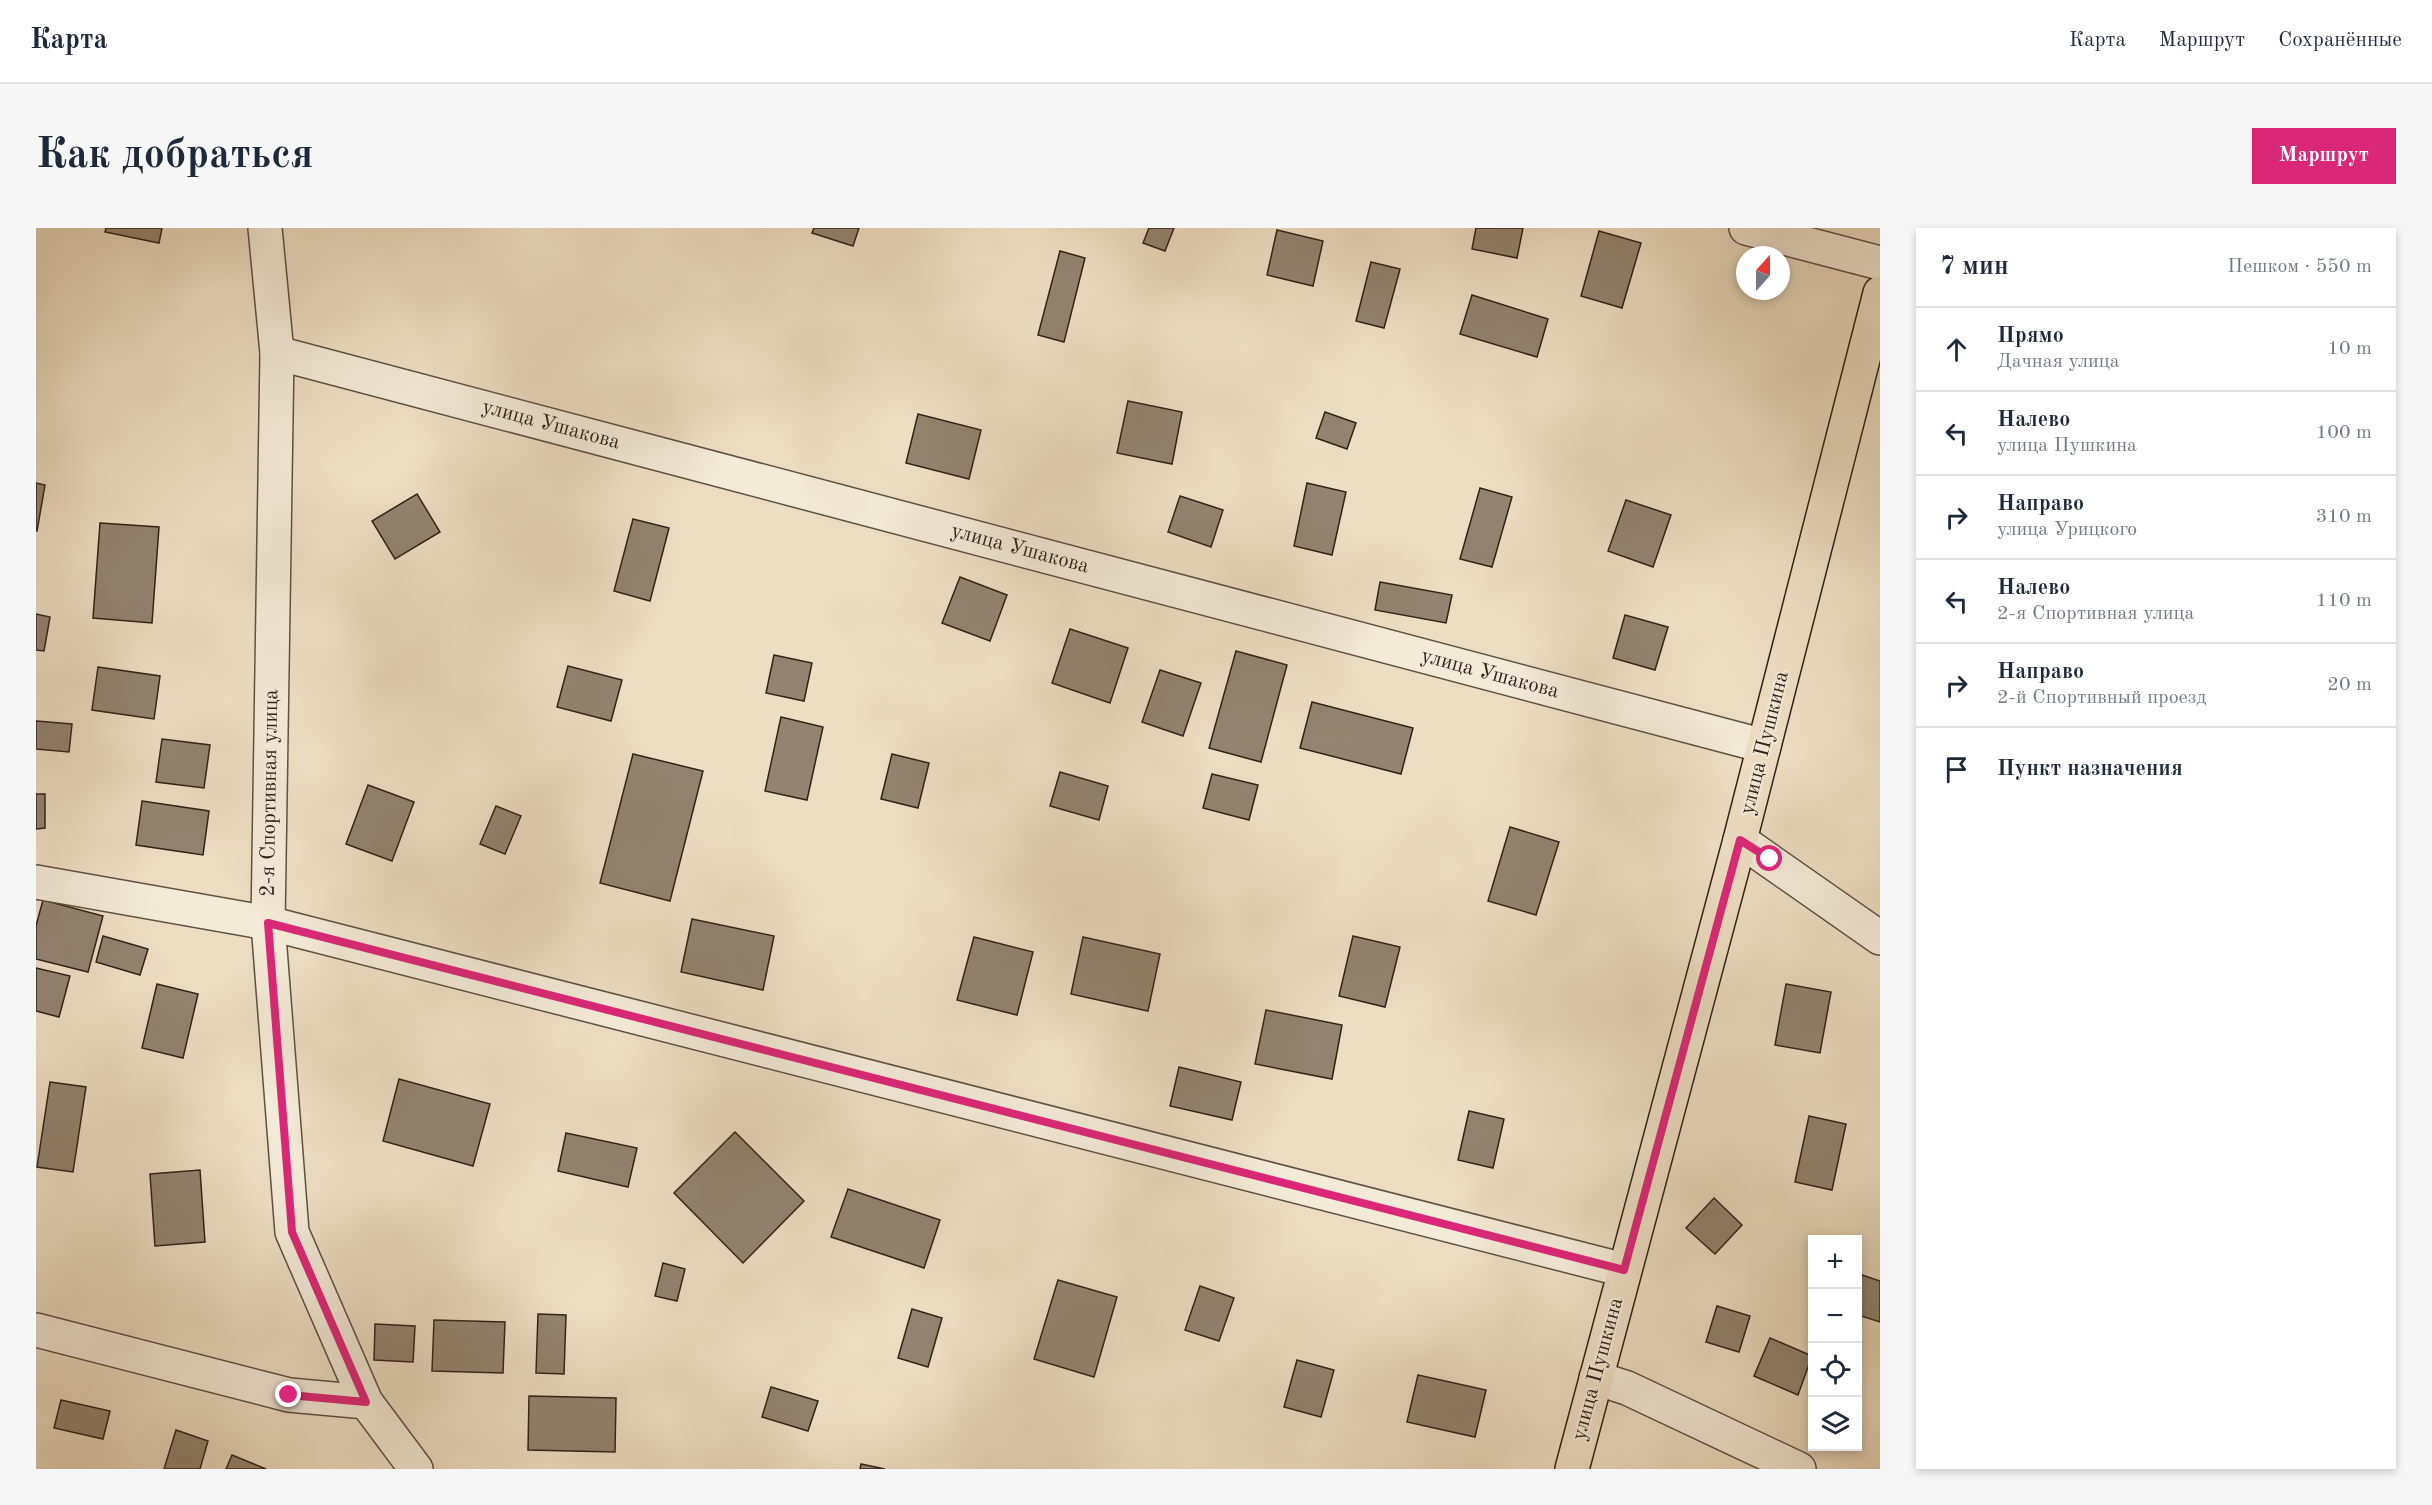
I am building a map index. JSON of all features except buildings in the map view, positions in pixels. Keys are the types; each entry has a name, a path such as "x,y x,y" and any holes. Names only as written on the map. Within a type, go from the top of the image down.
{"main road":[{"name":"улица Пушкина","path":"1572,1469 1740,840 1880,293"}],"street":[{"name":"2-я Спортивная улица","path":"265,228 277,353 268,923 292,1232 366,1402 416,1469"},
{"path":"1746,228 1880,263"},
{"name":"улица Ушакова","path":"277,353 1764,746"},
{"path":"1740,840 1880,938"},
{"path":"36,882 268,923 1624,1270"},
{"path":"36,1330 289,1395 366,1402"},
{"path":"1596,1378 1628,1388 1799,1469"}],"route":[{"path":"289,1395 366,1402 292,1232 268,923 1624,1270 1740,840 1770,859"}]}
